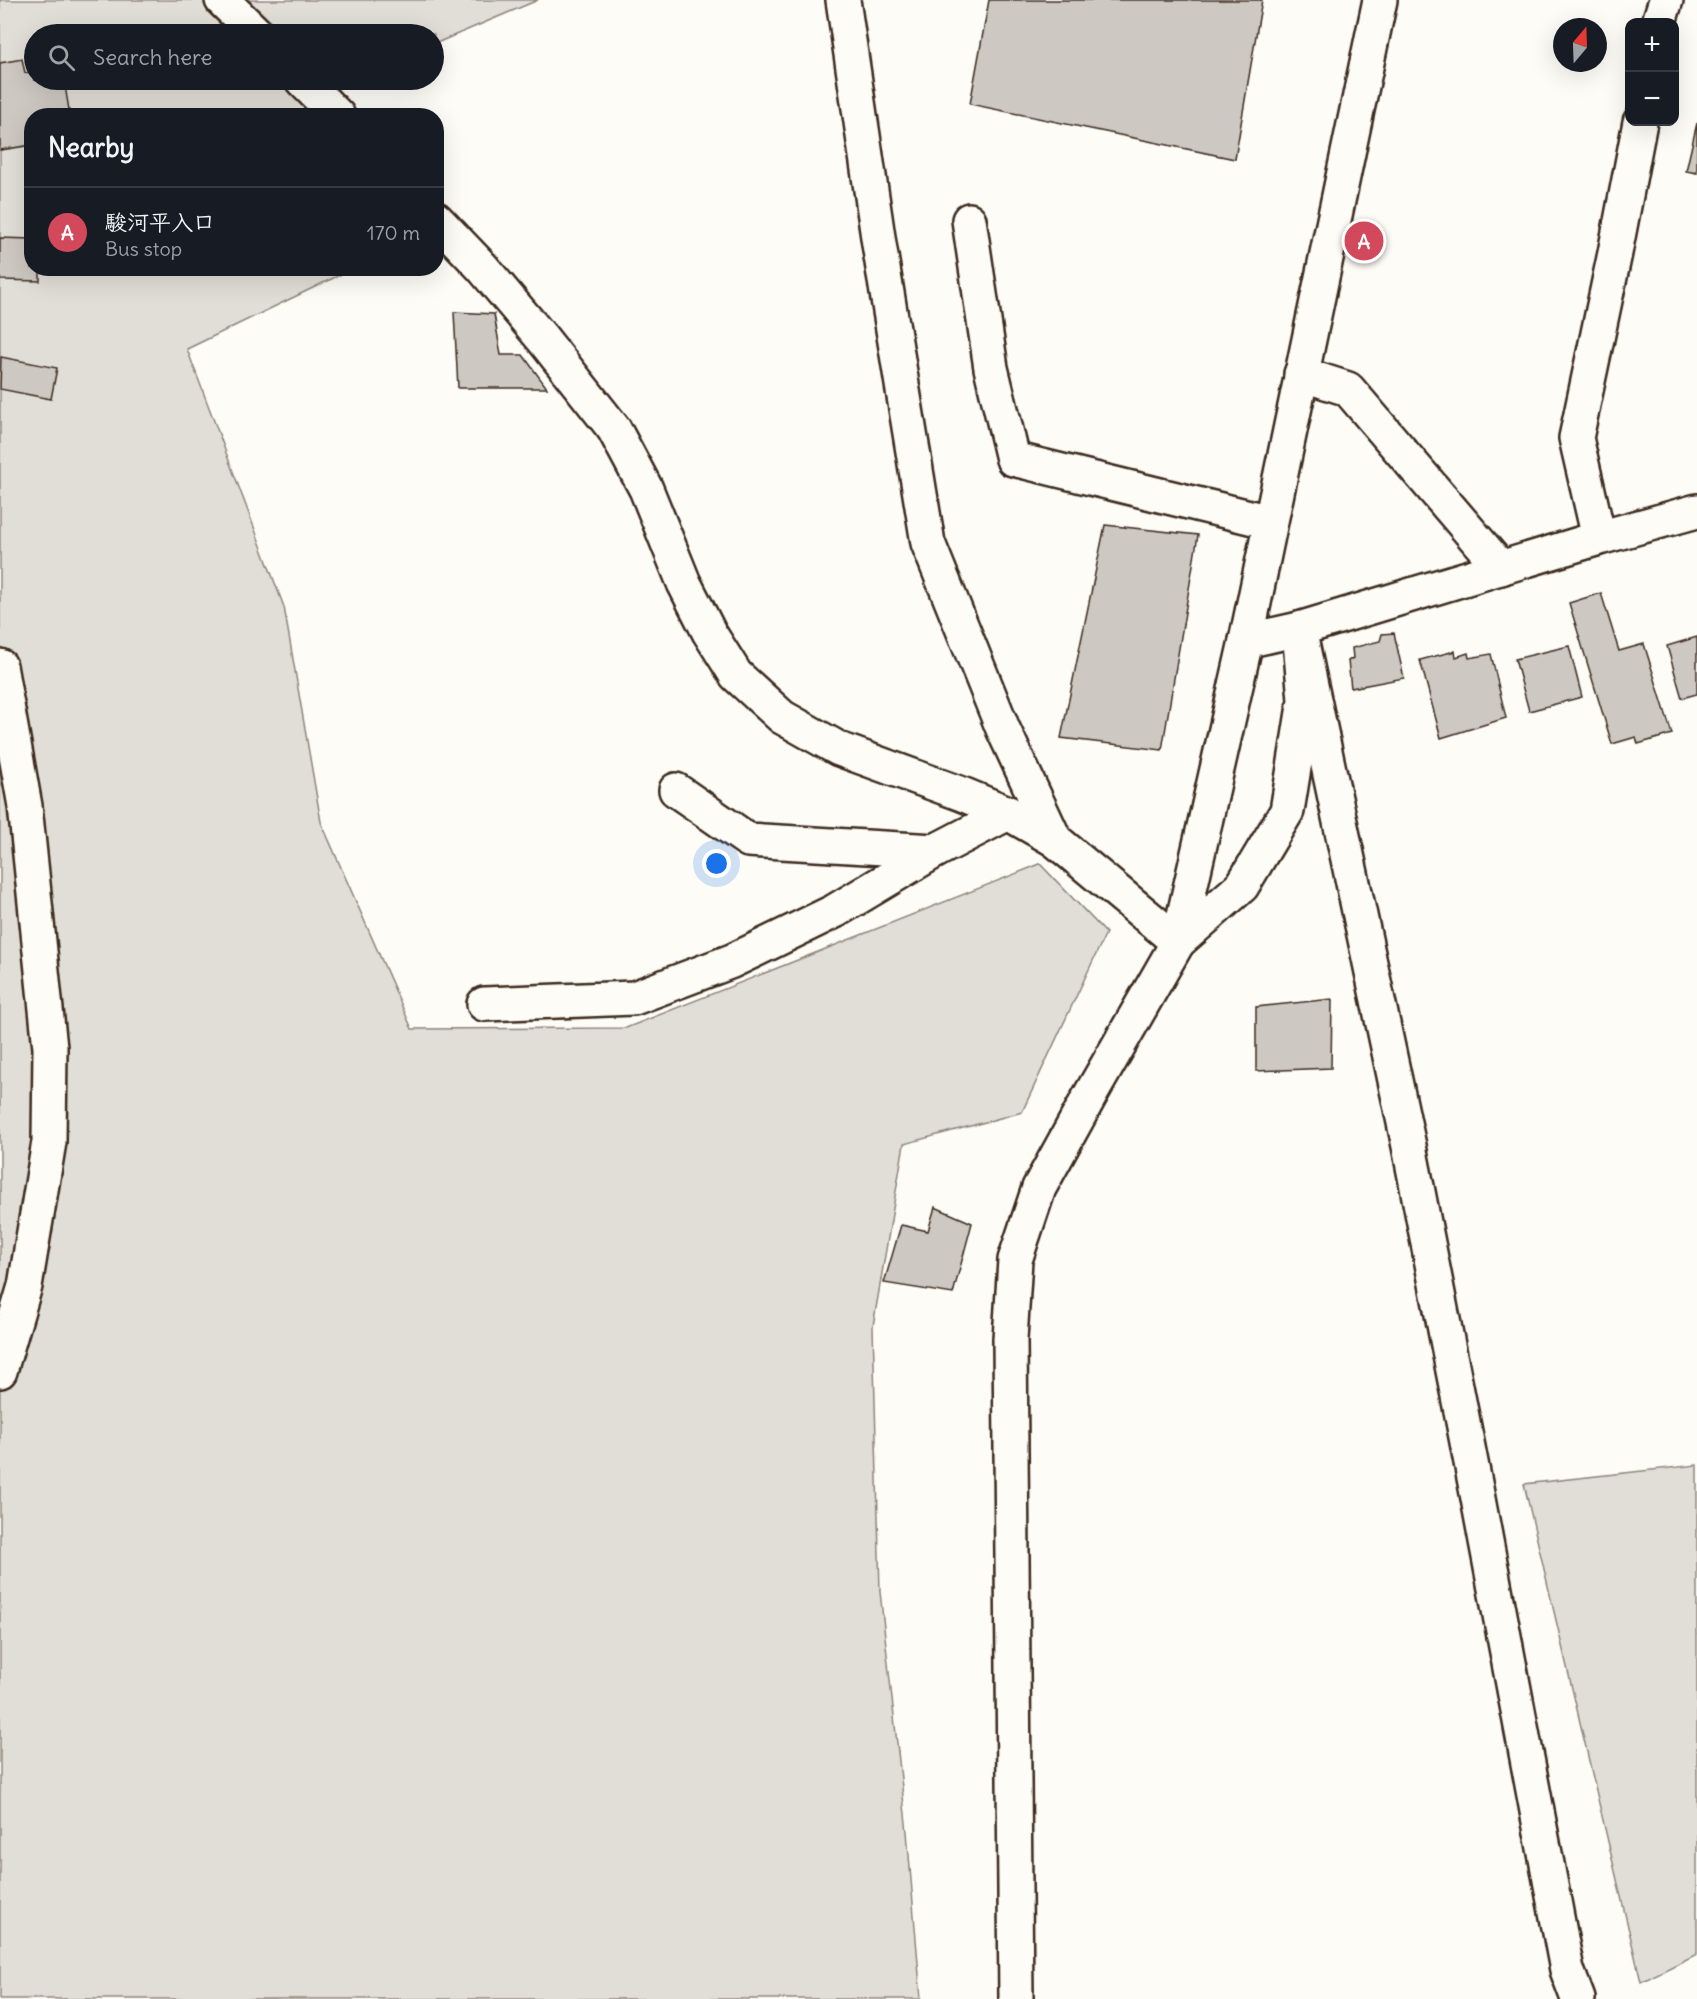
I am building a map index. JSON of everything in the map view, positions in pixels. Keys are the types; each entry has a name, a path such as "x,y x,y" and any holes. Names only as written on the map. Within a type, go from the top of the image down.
{"street":[{"path":"222,0 247,24"},
{"path":"843,0 879,244 928,543 1003,729 1054,840"},
{"path":"1016,1999 1010,1352 1015,1260 1039,1188 1178,942 1246,641 1380,0"},
{"path":"1660,18 1666,0"},
{"path":"312,90 330,108"},
{"path":"1599,538 1576,438 1616,253 1639,126"},
{"path":"969,220 991,368 1012,459 1270,522"},
{"path":"444,227 482,267 543,338 614,429 646,489 684,583 709,632 736,675 782,717 839,749 1008,813 1054,840 1178,942"},
{"path":"1301,374 1348,389 1501,568"},
{"path":"1246,641 1299,629 1599,538 1697,511"},
{"path":"1178,942 1242,886 1287,811 1305,700 1299,629"},
{"path":"1299,629 1409,1146 1567,1970 1578,1999"},
{"path":"0,666 25,806 50,1059 49,1142 25,1286 0,1371"},
{"path":"676,790 748,840 935,851"},
{"path":"484,1004 634,998 732,961 835,911 935,851 1008,813"}],"shaded area":[{"path":"0,0 538,0 444,40 444,24 24,24 24,90 338,90 349,108 24,108 24,276 338,276 187,349 284,607 321,822 412,1029 626,1028 1040,864 1106,933 1022,1112 904,1144 873,1326 880,1592 907,1832 921,1999 0,1999"},
{"path":"1697,1465 1697,1954 1641,1982 1524,1484"}],"building":[{"path":"989,0 1262,0 1235,159 970,104"},
{"path":"22,59 24,90 66,90 69,108 24,108 24,146 0,150 0,63"},
{"path":"1697,123 1697,173 1686,171"},
{"path":"0,238 24,239 24,276 40,276 40,281 0,280"},
{"path":"454,312 494,314 501,355 523,355 547,388 458,388"},
{"path":"1,357 57,368 51,399 0,389"},
{"path":"1105,525 1198,535 1162,750 1061,738"},
{"path":"1601,593 1619,651 1644,644 1672,734 1638,744 1636,737 1612,744 1569,603"},
{"path":"1394,633 1404,678 1351,688 1348,661 1353,658 1352,648 1380,641 1382,634"},
{"path":"1697,637 1697,694 1682,698 1667,646"},
{"path":"1569,646 1582,697 1529,711 1515,659"},
{"path":"1455,651 1456,657 1468,653 1469,658 1491,654 1506,718 1441,738 1420,660"},
{"path":"1332,999 1331,1068 1256,1071 1256,1007"},
{"path":"935,1207 972,1223 953,1294 884,1283 901,1225 928,1231"}],"place":[{"name":"駿河平入口","path":"1364,241"}]}
